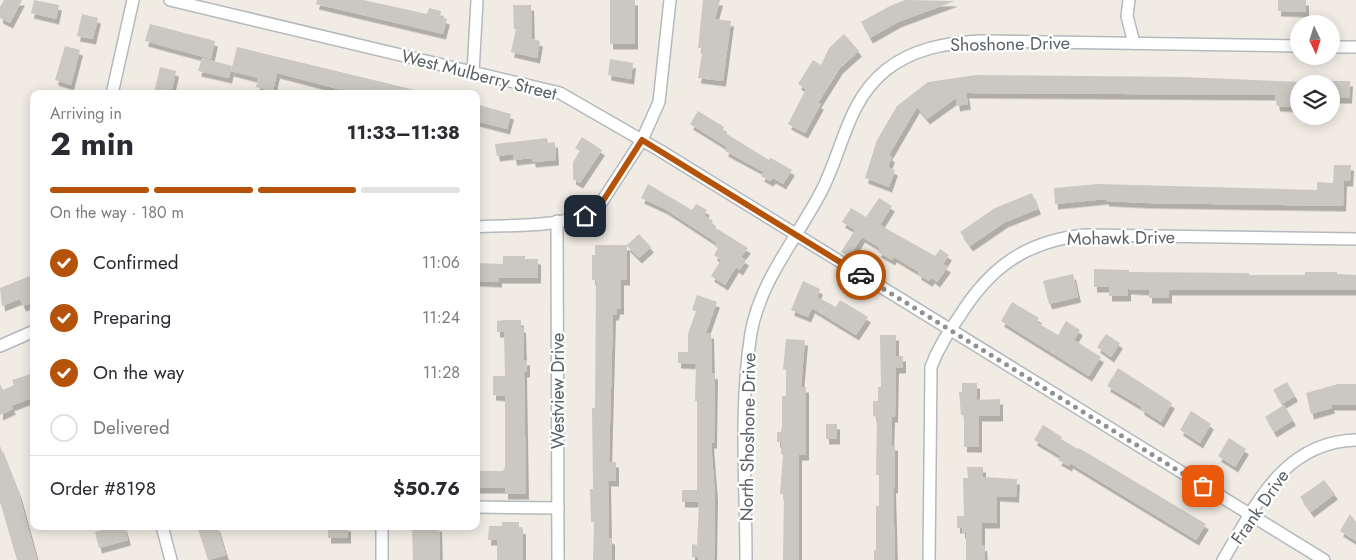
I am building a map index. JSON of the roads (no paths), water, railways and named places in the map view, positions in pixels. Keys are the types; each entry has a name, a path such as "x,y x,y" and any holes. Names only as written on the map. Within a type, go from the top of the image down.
{"street":[{"path":"113,90 133,0"},
{"name":"West Mulberry Street","path":"170,0 560,93 642,140 1324,560"},
{"path":"474,73 477,0"},
{"path":"480,227 573,219 593,211 601,204 642,140 659,102 670,0"},
{"path":"1129,0 1128,16 1134,43"},
{"name":"Shoshone Drive","path":"797,235 830,174 850,115 860,98 886,70 903,59 921,51 959,42 1290,46"},
{"path":"1340,47 1356,47"},
{"name":"Westview Drive","path":"557,221 558,560"},
{"name":"Mohawk Drive","path":"929,560 930,367 950,330 977,289 996,270 1029,249 1056,239 1111,234 1356,239"},
{"name":"North Shoshone Drive","path":"746,560 746,388 751,331 764,293 775,269 797,235"},
{"path":"0,346 30,333"},
{"name":"Frank Drive","path":"1223,560 1274,480 1294,460 1325,444 1356,440"},
{"path":"480,507 558,508"},
{"path":"163,530 171,560"},
{"path":"382,530 382,560"}]}
